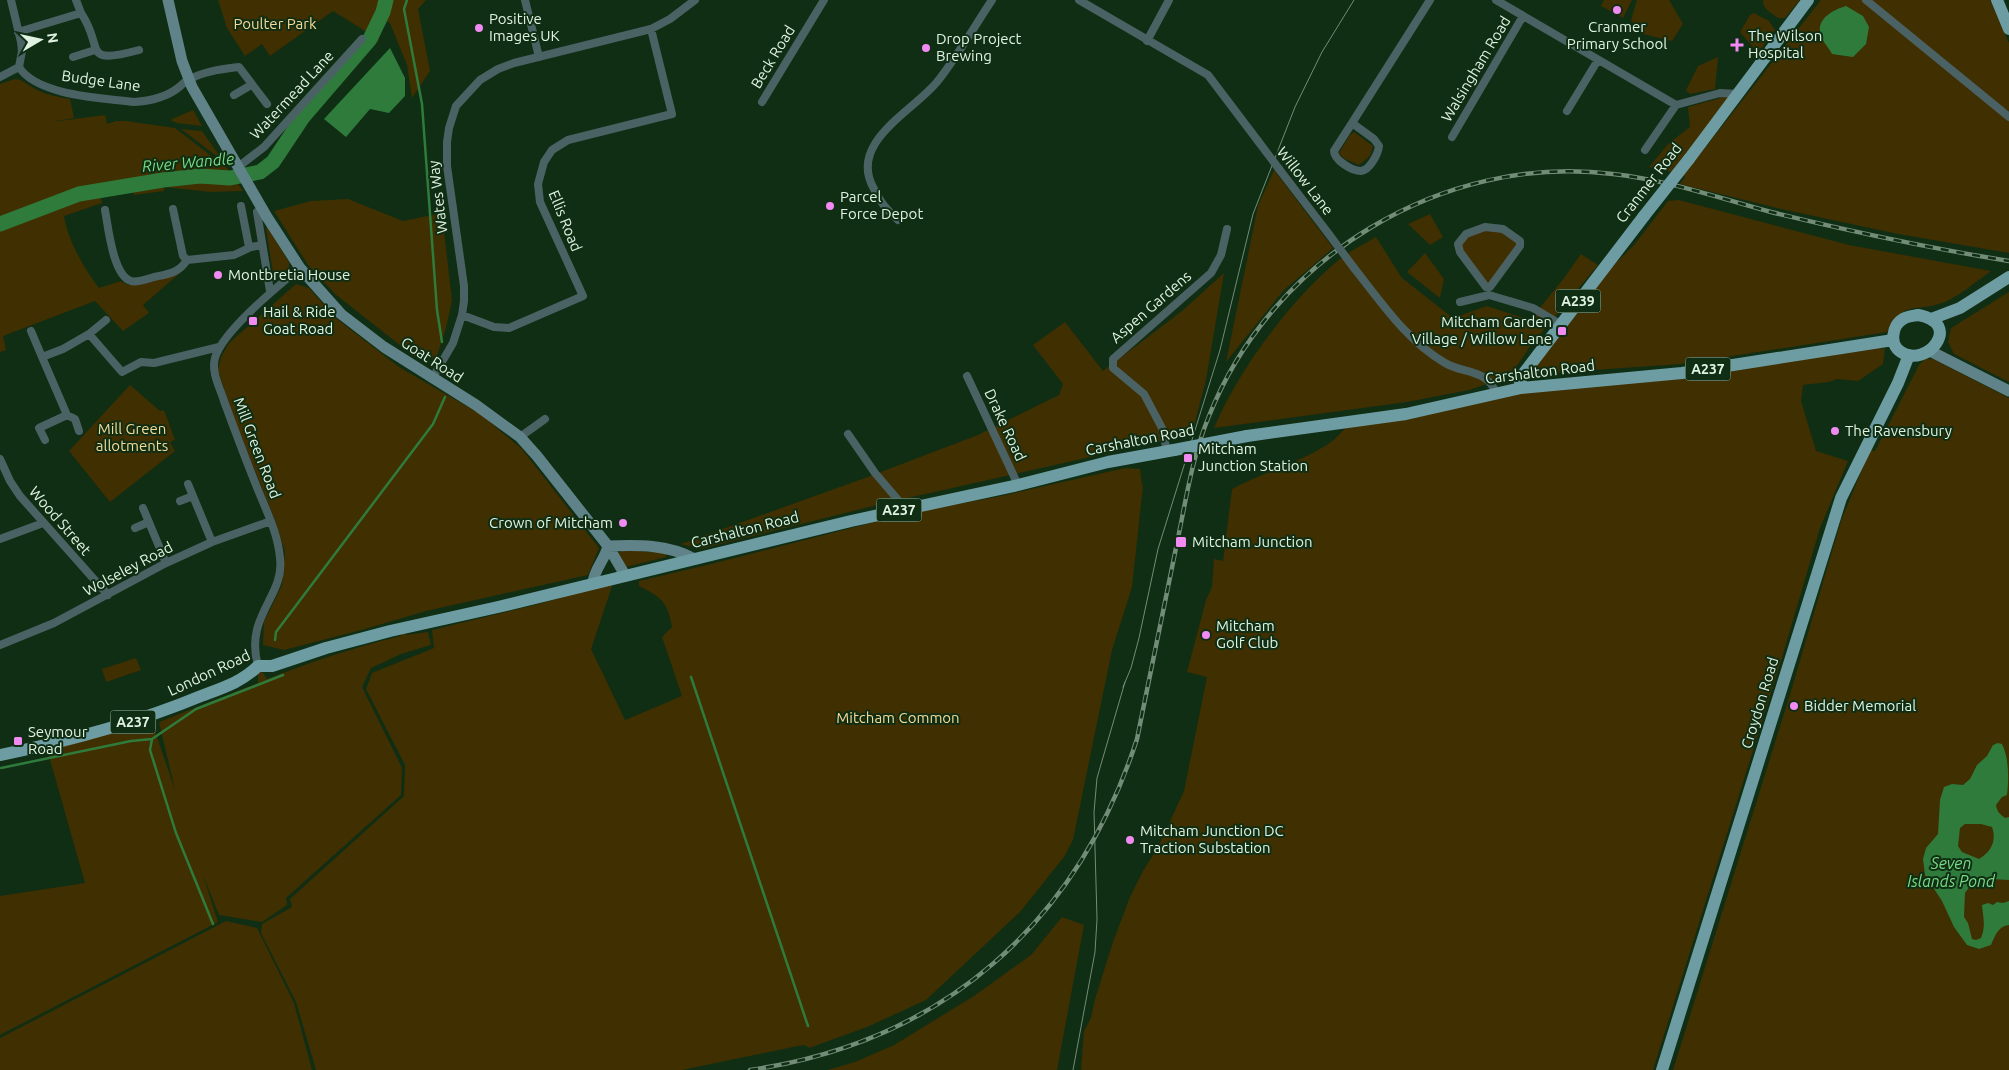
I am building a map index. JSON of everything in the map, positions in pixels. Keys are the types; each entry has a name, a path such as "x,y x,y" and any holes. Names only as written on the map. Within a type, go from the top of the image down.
{"main road":[{"name":"Cranmer Road","path":"1521,388 1520,381 1524,373 1560,324 1689,160 1808,0"},
{"path":"1997,0 2009,29"},
{"path":"1935,323 2009,277"},
{"path":"1918,315 1935,323 1940,337 1930,350 1909,355 1900,352 1893,340 1895,329 1904,318 1918,315"},
{"name":"Carshalton Road","path":"403,628 905,508 1018,485 1108,462 1170,450 1247,436 1406,414 1521,388 1682,373 1893,340"},
{"name":"Croydon Road","path":"1662,1070 1841,498 1898,383 1909,355"},
{"name":"London Road","path":"0,755 98,733 156,714 244,678 258,666 272,666 326,648 403,628"}],"street":[{"path":"0,78 19,68 22,51 11,0"},
{"path":"76,0 90,29 95,50 106,57 114,57 139,50"},
{"name":"Goat Road","path":"168,0 180,54 189,79 251,190 300,268 341,314 384,348 481,409 520,437 608,546 625,575"},
{"path":"525,0 539,57"},
{"name":"Wates Way","path":"432,378 453,343 462,315 464,286 447,166 447,142 456,106 480,80 498,69 650,30 670,20 695,0"},
{"name":"Beck Road","path":"762,102 824,0"},
{"path":"898,220 884,207 870,182 867,167 869,152 880,137 936,83 992,0"},
{"name":"Willow Lane","path":"1079,0 1208,75 1354,268 1406,333 1416,343 1447,364 1489,380 1496,393"},
{"path":"1147,41 1169,0"},
{"path":"1352,123 1374,139 1379,146 1376,157 1362,171 1337,160 1334,151 1430,0"},
{"path":"1496,0 1676,105"},
{"path":"1866,0 2009,117"},
{"path":"18,32 81,13"},
{"name":"Walsingham Road","path":"1452,137 1524,16"},
{"name":"Ellis Road","path":"462,315 494,327 509,328 582,296 540,202 538,177 544,162 552,150 568,140 672,114 650,30"},
{"name":"Watermead Lane","path":"238,167 274,137 362,39"},
{"path":"73,57 95,50"},
{"path":"1568,111 1598,60"},
{"name":"Budge Lane","path":"19,68 30,78 49,88 134,102 158,99 178,88 189,79 222,69 239,67 252,85"},
{"path":"234,95 252,85 267,104"},
{"path":"1645,150 1676,105 1720,93 1738,94"},
{"path":"240,206 249,247"},
{"path":"174,208 183,256 187,260"},
{"path":"105,210 112,247 122,275 134,282 173,273 182,267 187,260 234,255 249,247 262,245"},
{"path":"257,212 270,291"},
{"path":"1460,302 1488,291 1520,246 1520,241 1503,229 1493,227 1476,229 1466,234 1458,244 1460,252 1488,291 1533,308 1560,324"},
{"name":"Aspen Gardens","path":"1170,450 1162,428 1144,394 1113,368 1113,359 1211,273 1221,255 1227,229"},
{"path":"89,334 122,372 141,362 154,363 219,347 270,291 300,268"},
{"path":"42,357 63,349 89,334 106,320"},
{"path":"31,330 66,415 74,420 79,431"},
{"name":"Mill Green Road","path":"219,347 214,359 215,372 238,441 271,521 277,540 281,567 254,634 254,653 258,666"},
{"path":"1930,350 2009,391"},
{"name":"Drake Road","path":"967,376 1018,485"},
{"path":"45,440 39,428 66,415"},
{"path":"520,437 545,419"},
{"path":"848,434 875,473 905,508"},
{"name":"Wood Street","path":"0,459 10,481 43,523 108,595"},
{"path":"188,484 212,542"},
{"path":"180,501 193,496"},
{"path":"143,508 166,563"},
{"name":"Wolseley Road","path":"0,645 54,623 166,563 212,542 271,521"},
{"path":"135,528 149,522"},
{"path":"0,539 43,523"},
{"path":"593,583 594,575 604,560 608,546 638,544 681,552 695,559"}],"green space":[{"name":"Poulter Park","path":"218,0 426,0 418,9 430,71 412,98 407,65 390,23 384,20 378,42 362,29 333,11 270,56 262,44 245,56 227,28"},
{"path":"1604,0 1632,0 1623,18 1601,6"},
{"path":"1637,0 1669,0 1683,24 1672,41 1643,34 1631,20"},
{"path":"1763,0 1799,1 1785,18 1778,18 1764,6"},
{"path":"1821,0 1990,0 2009,43 2009,253 1898,234 1781,209 1680,184 1685,177 1683,176"},
{"path":"1754,13 1769,21 1775,30 1758,53 1740,32 1750,15"},
{"path":"1718,57 1715,89 1690,94 1686,90 1698,66"},
{"path":"15,79 45,93 70,99 74,118 51,122 105,115 107,124 116,121 126,121 175,128 227,168 243,191 210,192 164,187 164,191 134,195 134,192 129,192 128,187 121,189 121,185 103,187 102,191 99,192 102,203 64,216 77,254 99,288 121,281 128,285 180,273 143,305 149,313 123,331 95,301 3,336 6,350 0,352 0,84"},
{"path":"1731,95 1671,172 1649,167 1669,143 1690,127 1688,107"},
{"path":"193,110 202,126 177,123 170,120"},
{"path":"181,129 202,131 223,161"},
{"path":"1354,132 1373,146 1370,156 1359,165 1343,158 1339,153 1350,135"},
{"path":"1274,170 1333,248 1283,291 1226,362 1258,206"},
{"path":"348,199 403,221 442,213 452,301 436,359 415,357 335,294 308,265 274,211 311,201"},
{"path":"1679,200 1849,245 1991,271 1947,301 1904,311 1893,322 1887,332 1681,364 1535,374 1530,372 1608,271 1634,245 1668,201"},
{"path":"1430,214 1443,237 1430,245 1408,224"},
{"path":"1494,225 1518,243 1489,286 1461,252 1463,239"},
{"path":"267,227 289,262 289,271 281,277 273,273"},
{"path":"1376,237 1402,278 1453,318 1487,306 1530,320 1581,254 1598,265 1531,345 1510,376 1469,390 1407,402 1214,428 1237,382 1285,314 1340,259"},
{"path":"1425,253 1444,279 1440,298 1407,272"},
{"path":"1224,273 1206,380 1192,434 877,505 701,549 681,544 978,435 1059,395 1063,384 1033,345 1065,322 1103,371 1182,311"},
{"path":"296,284 309,288 337,319 399,367 480,414 522,449 599,548 588,575 426,611 284,650 263,645 264,622 282,585 285,552 275,520 232,414 218,370 221,357 229,343"},
{"path":"2009,292 2009,382 1954,354 1948,342 1951,328"},
{"name":"Mitcham Golf Club","path":"1880,347 1881,349 1885,348 1883,364 1858,381 1837,379 1829,382 1803,385 1801,401 1816,451 1848,461 1820,528 1781,661 1653,1070 1081,1070 1084,1031 1091,1018 1113,942 1130,897 1158,847 1184,791 1207,677 1187,672 1206,600 1212,587 1214,559 1223,561 1232,489 1314,452 1331,442 1346,428 1515,393"},
{"path":"1925,359 1933,359 2009,398 2009,1070 1673,1070 1791,691 1841,521 1870,450 1875,451 1919,365"},
{"name":"Mill Green allotments","path":"130,385 160,411 164,410 175,440 170,442 175,451 110,502 69,451"},
{"name":"Mitcham Common","path":"1125,468 1140,469 1143,486 1132,587 1112,650 1073,840 1064,857 1020,912 926,1000 867,1027 809,1048 805,1045 798,1046 682,1070 316,1070 296,1002 261,933 262,924 292,907 290,899 404,796 405,765 366,689 372,673 434,648 432,630 535,605 613,583 591,649 625,720 682,696 662,637 672,627 666,606 658,597 639,586 639,581 906,514 1001,496"},
{"path":"623,550 666,553 666,557 626,567 618,553"},
{"path":"403,628 406,635 428,632 431,645 401,654 371,668 362,687 402,768 401,795 286,898 287,905 262,922 219,915 203,875 218,922 0,1035 0,896 85,883 47,749 151,719 175,790 159,722 258,683 258,666 267,679 333,655 401,636"},
{"path":"136,658 141,670 106,682 102,669"},
{"path":"1062,917 1084,925 1057,1070 827,1070 855,1062 894,1045 974,996 1031,955"},
{"path":"226,921 257,928 294,1003 312,1070 0,1070 0,1038"}],"water":[{"path":"1846,6 1863,16 1869,27 1866,44 1853,57 1832,54 1822,38 1820,30 1826,16"},
{"path":"390,48 405,78 405,96 389,113 370,109 346,137 324,119"},
{"name":"Seven Islands Pond","path":"2002,744 2007,762 2007,795 2002,797 1996,805 2000,814 2005,818 2009,817 2009,880 1985,877 1982,878 1978,885 1970,886 1965,893 1964,917 1968,923 1972,939 1976,940 1981,938 1983,929 1982,905 1988,903 1993,905 1997,902 2009,901 2009,925 2000,929 1991,945 1979,949 1967,945 1954,927 1942,901 1925,875 1923,859 1926,848 1938,834 1940,800 1944,787 1952,784 1963,785 1970,779 1977,765 1987,756 1993,745","holes":["1965,824 1981,824 1992,827 1994,837 1990,849 1979,859 1962,852 1958,846 1960,828"]}],"waterway":[{"name":"River Wandle","path":"0,224 79,194 163,180 200,176 230,178 260,172 273,162 303,117 370,39 383,12 386,0"},
{"path":"407,0 404,9 422,104 437,310 442,342"},
{"path":"275,640 276,632 433,424 445,397"},
{"path":"213,924 176,833 150,750 152,739 196,709 283,675"},
{"path":"691,677 808,1026"},
{"path":"1,768 131,741 152,739"}],"tram line":[{"path":"1123,687 1131,668 1139,638 1158,549 1220,350 1253,214 1295,107 1322,52 1354,0"},
{"path":"1073,1070 1095,952 1097,919 1094,812 1097,778 1125,682"}],"railway":[{"path":"750,1070 820,1055 883,1032 941,1002 993,963 1039,918 1078,865 1111,805 1137,739 1190,479 1198,447 1209,416 1237,359 1275,308 1320,264 1371,228 1427,199 1487,181 1549,172 1613,174 1653,180 1771,212 1859,232 1949,251 2009,261"}],"place":[{"name":"Cranmer Primary School","path":"1617,10"},
{"name":"Positive Images UK","path":"479,28"},
{"name":"The Wilson Hospital","path":"1737,45"},
{"name":"Drop Project Brewing","path":"926,48"},
{"name":"Parcel Force Depot","path":"830,206"},
{"name":"Montbretia House","path":"218,275"},
{"name":"Hail & Ride Goat Road","path":"253,321"},
{"name":"Mitcham Garden Village / Willow Lane","path":"1562,331"},
{"name":"The Ravensbury","path":"1835,431"},
{"name":"Mitcham Junction Station","path":"1188,458"},
{"name":"Crown of Mitcham","path":"623,523"},
{"name":"Mitcham Junction","path":"1181,542"},
{"name":"Mitcham Golf Club","path":"1206,635"},
{"name":"Bidder Memorial","path":"1794,706"},
{"name":"Seymour Road","path":"18,741"},
{"name":"Mitcham Junction DC Traction Substation","path":"1130,840"}]}
